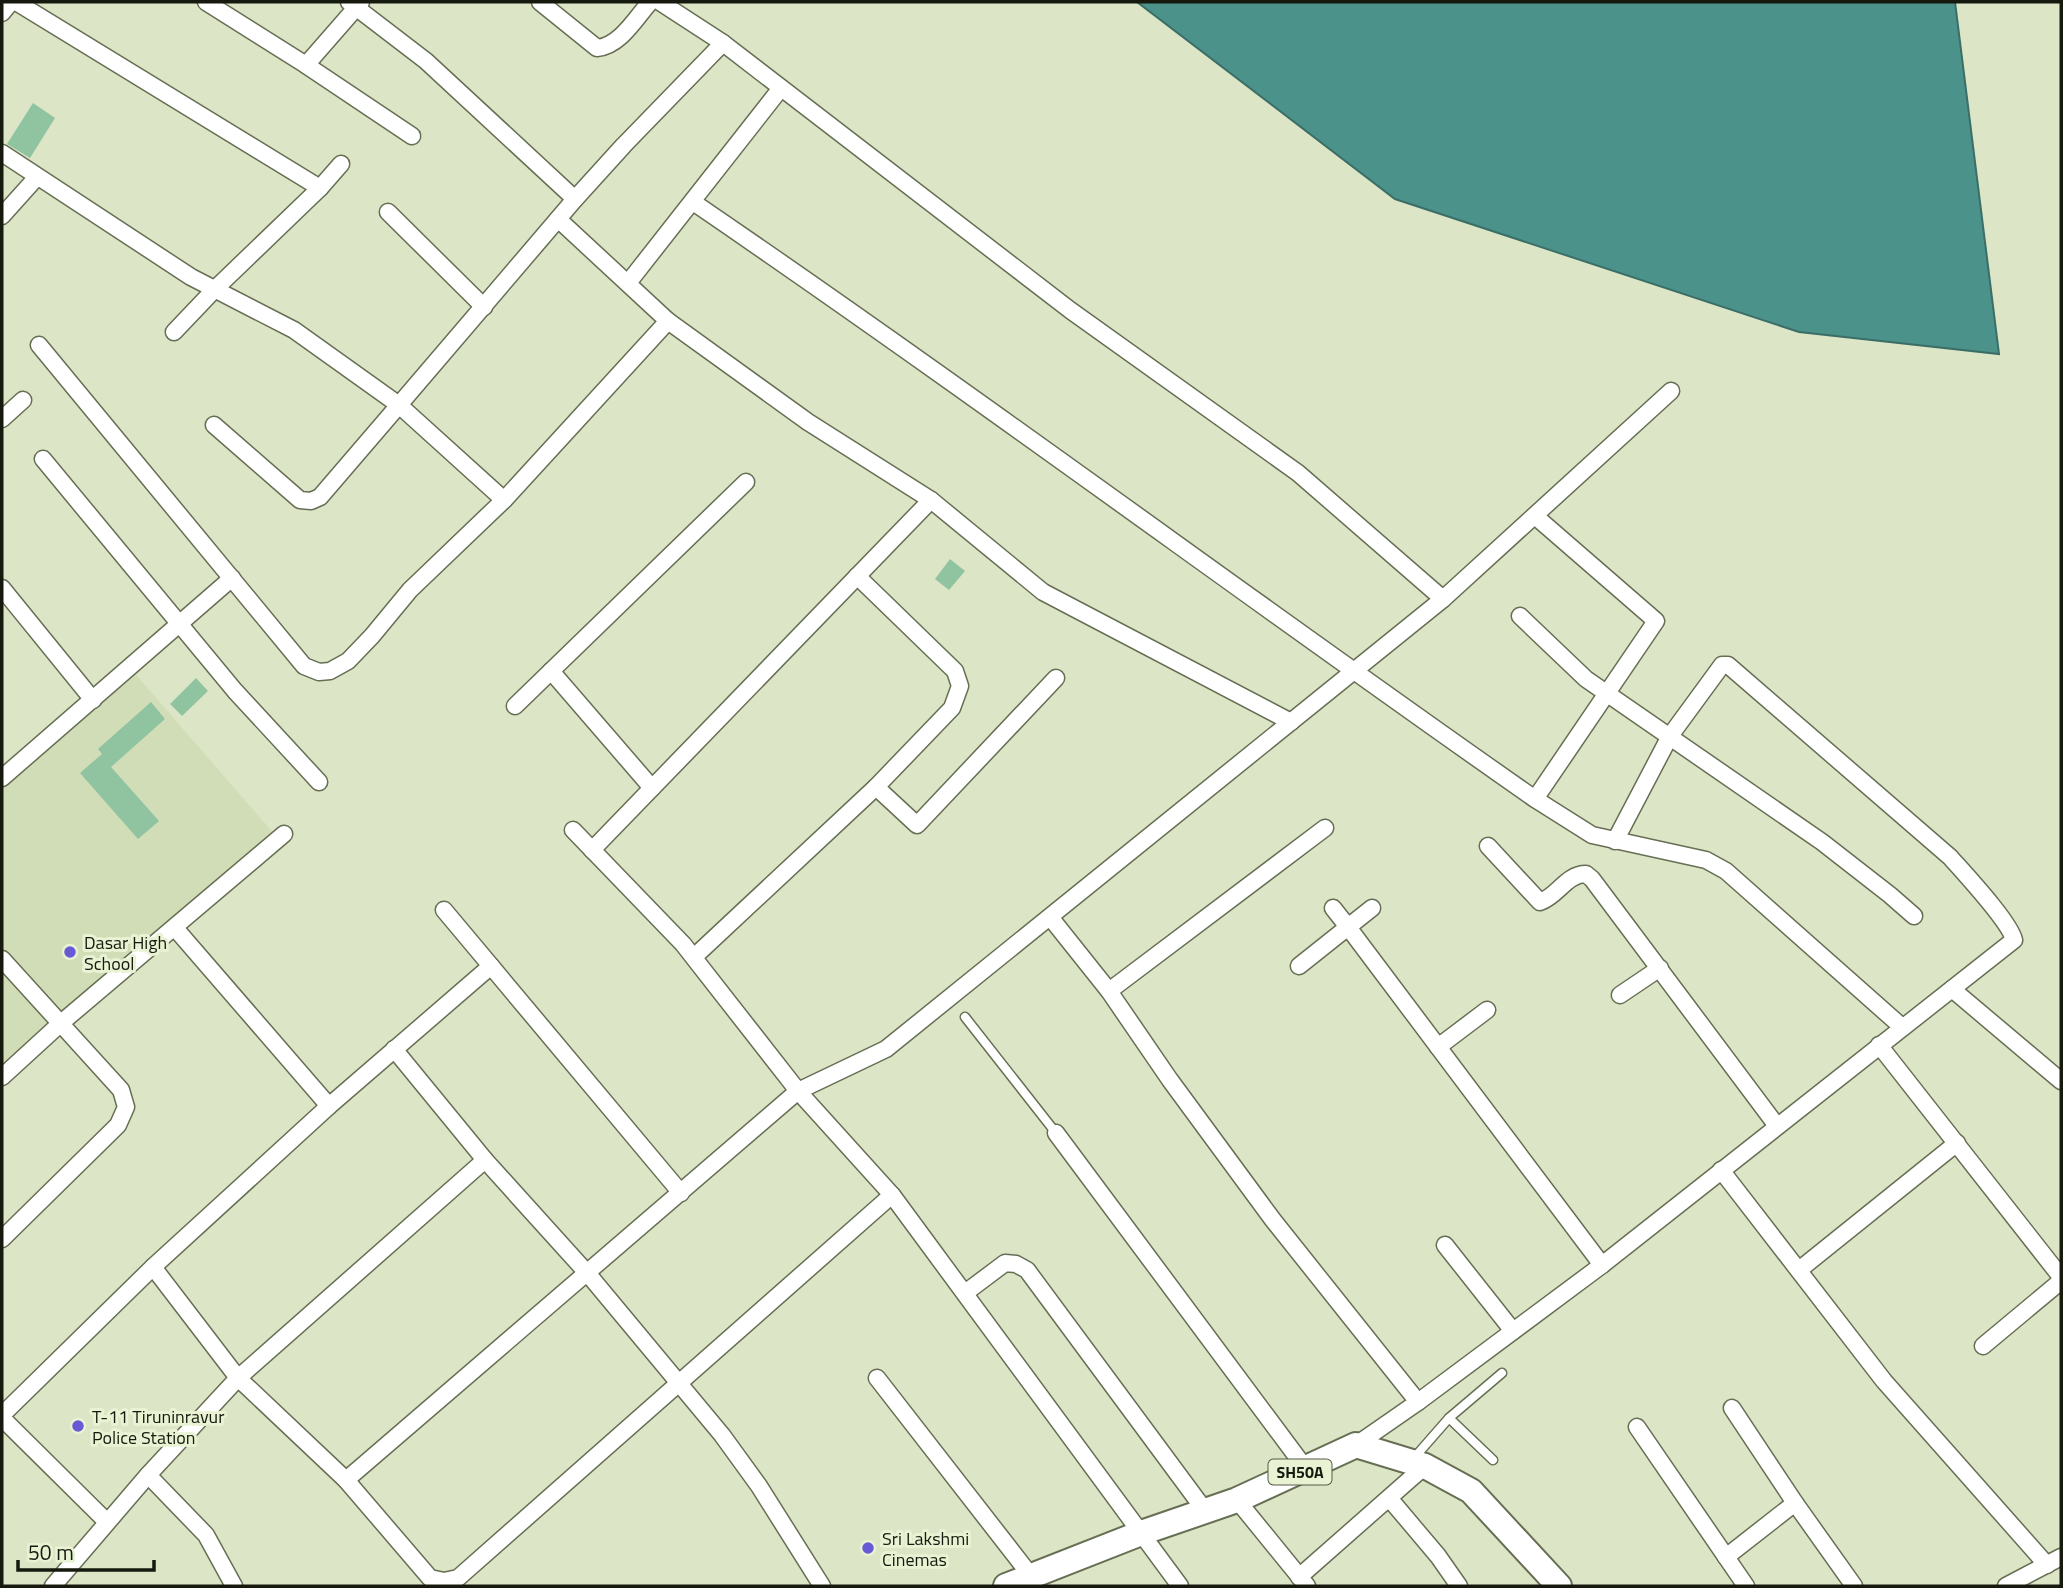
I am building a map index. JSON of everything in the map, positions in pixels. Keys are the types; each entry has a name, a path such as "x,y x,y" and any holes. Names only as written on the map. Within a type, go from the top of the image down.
{"main road":[{"name":"SH50A","path":"1006,1586 1141,1533 1237,1500 1356,1445"},
{"path":"1356,1445 1418,1463 1471,1491 1553,1584"}],"street":[{"path":"2,13 13,2 320,187"},
{"path":"206,2 412,136"},
{"path":"540,2 597,48 616,41 650,2"},
{"path":"660,2 723,43 1070,310 1298,473 1443,599"},
{"path":"306,65 355,4 426,61 575,200"},
{"path":"214,425 300,500 320,497 558,219 624,145 723,43"},
{"path":"628,283 781,88"},
{"path":"2,153 214,290 294,330 399,405 504,500"},
{"path":"174,332 341,164"},
{"path":"2,216 37,177"},
{"path":"693,202 850,310 1353,672 1535,799 1592,835 1706,860 1726,871 1902,1027"},
{"path":"388,212 484,307"},
{"path":"558,219 668,321 808,422 931,500 1044,592 1291,722"},
{"path":"38,345 304,666 318,672 330,671 348,661 410,590 504,500 668,321"},
{"path":"346,1480 799,1091 886,1049 1443,599 1671,391"},
{"path":"2,419 23,400"},
{"path":"43,459 235,691 318,782"},
{"path":"515,706 746,482"},
{"path":"592,849 931,500"},
{"path":"1535,516 1656,621 1535,799"},
{"path":"694,957 876,787 952,708 960,685 955,671 857,576"},
{"path":"2,778 232,578"},
{"path":"2,588 93,700"},
{"path":"1520,616 1586,679 1822,842 1914,916"},
{"path":"1356,1445 1602,1265 2014,940 1985,898 1950,857 1728,665 1721,665 1670,736 1615,841"},
{"path":"551,671 652,789"},
{"path":"876,787 917,825 1056,678"},
{"path":"1109,991 1325,828"},
{"path":"573,830 694,957 799,1091 892,1195 1180,1586"},
{"path":"2,1077 61,1023 284,834"},
{"path":"1488,846 1540,902 1546,901 1573,876 1586,874 1605,894 1777,1126"},
{"path":"1334,908 1602,1265"},
{"path":"1299,966 1372,908"},
{"path":"444,910 681,1193"},
{"path":"1050,917 1109,991 1170,1080 1273,1220 1418,1402"},
{"path":"176,928 329,1106"},
{"path":"2,958 121,1090 126,1107 118,1125 2,1239"},
{"path":"107,1522 2,1416 153,1267 329,1106 491,966"},
{"path":"1620,995 1660,968"},
{"path":"1952,989 2061,1081"},
{"path":"1438,1047 1487,1010"},
{"path":"1879,1045 2061,1279 1983,1346"},
{"path":"394,1049 485,1160 587,1274 722,1435 759,1486 822,1586"},
{"path":"1056,1133 1306,1469"},
{"path":"1799,1270 1957,1143"},
{"path":"53,1586 148,1475 238,1378 485,1160"},
{"path":"1721,1170 1884,1381 2054,1561 2006,1586"},
{"path":"153,1267 238,1378 346,1480 430,1578 444,1581 457,1578 892,1195"},
{"path":"1445,1245 1513,1331"},
{"path":"965,1293 1005,1263 1016,1264 1027,1270 1206,1512"},
{"path":"877,1378 1031,1576"},
{"path":"1732,1408 1854,1586"},
{"path":"1637,1427 1745,1586"},
{"path":"1237,1500 1303,1582 1389,1498 1418,1463"},
{"path":"148,1475 206,1535 234,1586"},
{"path":"1389,1498 1438,1556 1459,1586"},
{"path":"1726,1557 1795,1503"}],"lane":[{"path":"965,1017 1056,1133"},
{"path":"1418,1463 1449,1418 1502,1373"},
{"path":"1449,1418 1493,1460"}],"shaded area":[{"name":"Dasar High School","path":"131,669 276,836 2,1068 2,782"}],"water":[{"path":"1137,2 1955,2 1999,354 1799,332 1395,199"}],"building":[{"path":"33,103 55,118 30,158 7,144"},
{"path":"950,559 965,571 949,590 935,579"},
{"path":"196,678 208,691 182,716 170,704"},
{"path":"151,702 165,719 111,767 159,821 138,839 80,773 102,754 98,749"}],"place":[{"name":"Dasar High School","path":"70,952"},
{"name":"T-11 Tiruninravur Police Station","path":"78,1426"},
{"name":"Sri Lakshmi Cinemas","path":"868,1548"}]}
